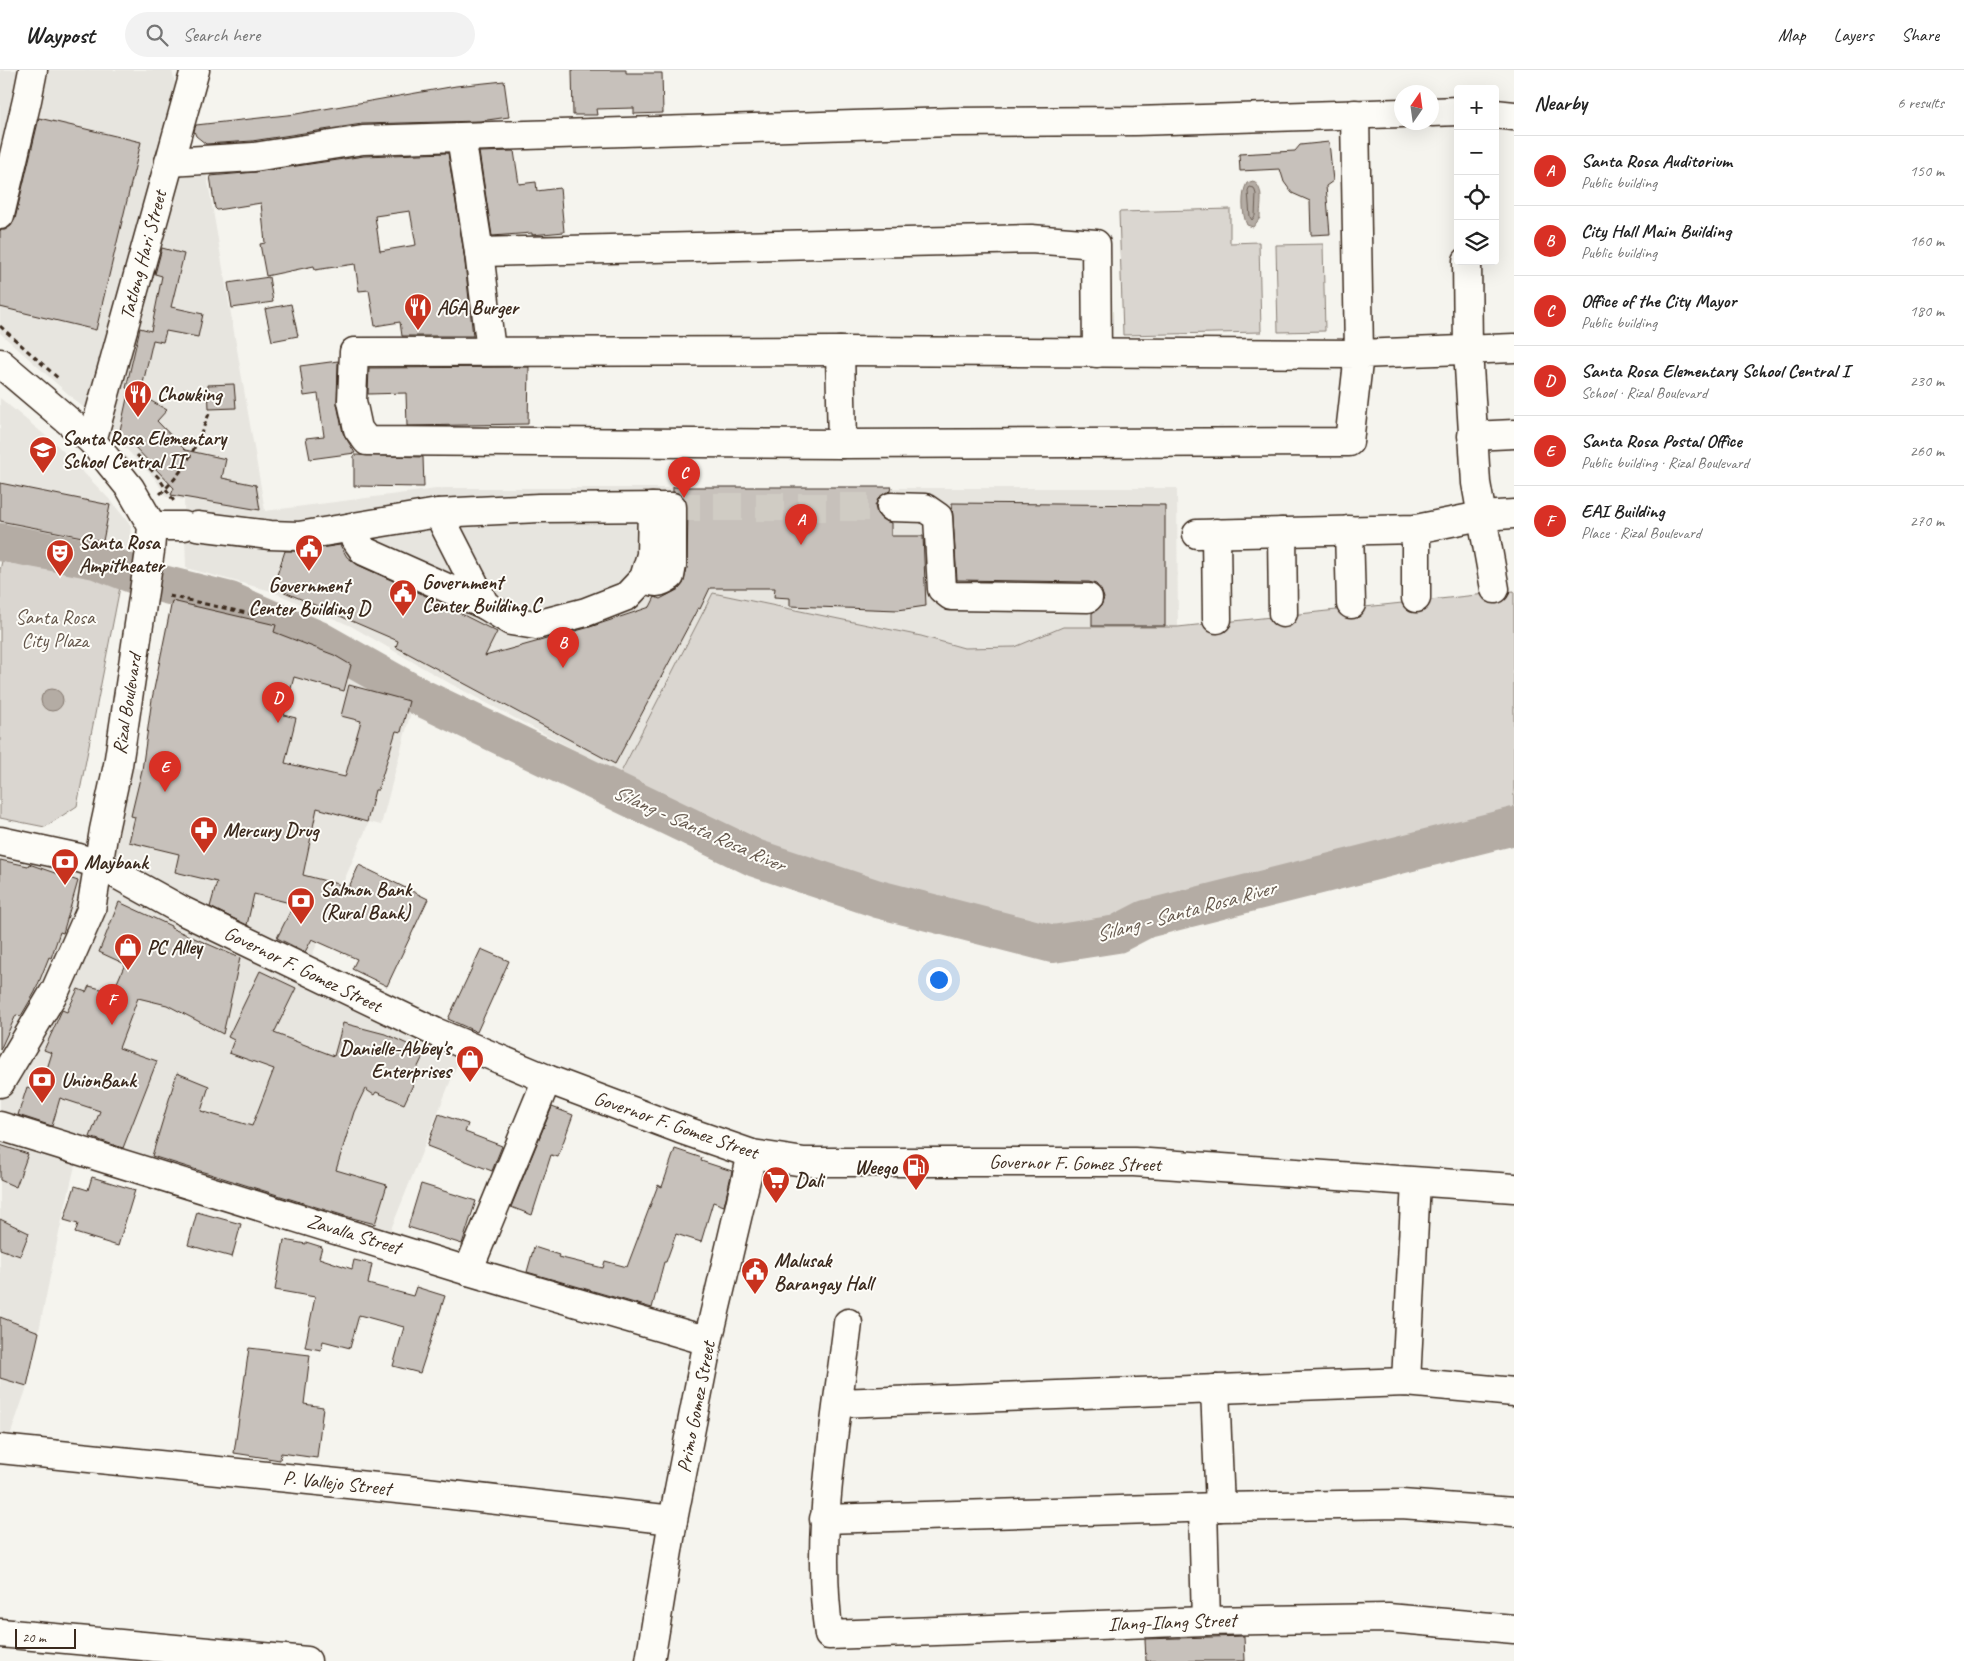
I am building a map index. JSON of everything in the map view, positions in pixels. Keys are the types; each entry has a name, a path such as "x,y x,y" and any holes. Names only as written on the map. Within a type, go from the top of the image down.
{"street":[{"path":"0,214 28,100 33,70"},
{"name":"Tatlong Hari Street","path":"92,440 169,162 188,78"},
{"path":"1439,112 1454,111"},
{"path":"169,162 254,157 363,140 952,122 1135,121 1394,113"},
{"path":"1354,114 1359,354 1349,442 842,444 367,442 358,429 352,401 354,352 840,351 1359,354 1514,348"},
{"path":"1499,114 1514,116"},
{"path":"461,137 479,252 491,351"},
{"path":"479,252 1031,240 1096,244 1097,353"},
{"path":"1467,265 1468,350 1476,483 1496,589"},
{"path":"840,351 842,444"},
{"path":"0,363 92,440 130,488 148,529 191,526 270,535 299,536 351,527 438,513 538,508 662,507 644,578 627,596 561,620 536,626 510,621 485,605 364,551 352,534 351,527"},
{"path":"1472,436 1514,434"},
{"path":"891,507 926,508 938,517 942,589 951,596 1088,598"},
{"path":"438,513 485,605"},
{"path":"1217,619 1206,534 1416,529 1481,516 1514,514"},
{"name":"Rizal Boulevard","path":"0,1083 56,989 91,910 98,864 118,765 156,598 148,529"},
{"path":"1416,529 1416,598"},
{"path":"1349,530 1351,604"},
{"path":"1282,532 1283,613"},
{"name":"Governor F. Gomez Street","path":"0,841 79,858 98,864 183,911 426,1028 547,1079 752,1154 804,1162 1134,1162 1514,1188"},
{"path":"468,1270 547,1079"},
{"name":"Zavalla Street","path":"0,1126 468,1270 708,1341"},
{"name":"Primo Gomez Street","path":"650,1661 673,1520 708,1341 752,1154"},
{"path":"1406,1382 1416,1182"},
{"path":"848,1323 824,1520 1211,1507 1402,1504 1514,1512"},
{"path":"838,1403 1406,1382 1514,1392"},
{"path":"1206,1621 1215,1389"},
{"name":"P. Vallejo Street","path":"0,1449 418,1491 673,1520"},
{"name":"Ilang-Ilang Street","path":"824,1520 824,1600 829,1635 1206,1621 1388,1618 1514,1629"},
{"path":"0,1633 307,1661"}],"path":[{"path":"148,529 170,485 193,453 209,414"},
{"path":"156,598 256,615"}],"shaded area":[{"path":"0,70 172,70 177,93 94,417 0,333"},
{"path":"173,176 207,176 265,511 444,488 1177,488 1178,627 1063,627 1015,647 964,648 921,636 713,593 620,774 451,684 351,626 271,591 186,568 184,500 166,497 156,480 108,430"},
{"name":"Santa Rosa Elementary School Central II","path":"0,398 58,446 112,502 131,526 128,554 0,532"},
{"path":"168,614 273,638 275,632 334,655 414,700 381,825 369,822 306,970 465,1045 385,1244 79,1149 59,1233 28,1384 5,1450 0,1449 0,841 98,864 118,765 141,769"}],"green space":[{"path":"1230,209 1230,243 1259,242 1261,332 1123,335 1119,212"},
{"path":"1323,244 1325,331 1278,332 1276,245"},
{"name":"Santa Rosa City Plaza","path":"2,561 121,582 77,806 45,827 0,818 0,570"},
{"path":"1514,591 1514,819 1196,897 1152,902 1109,920 1054,931 938,901 854,885 620,774 713,593 921,636 964,648 1015,647 1063,627 1178,627"}],"water":[{"path":"1253,181 1259,188 1261,198 1260,218 1253,227 1247,225 1243,204 1245,187 1247,183"},
{"path":"52,689 60,692 63,700 60,708 52,711 44,708 41,700 44,692"}],"building":[{"path":"572,70 626,70 626,73 662,73 663,113 634,114 634,108 596,109 597,115 573,115"},
{"path":"504,81 509,117 480,121 362,124 252,141 206,144 196,136 194,131 196,125 296,114 456,86"},
{"path":"39,118 141,142 96,330 0,307 0,230 5,230 11,226 15,219"},
{"path":"1329,142 1333,181 1326,186 1330,234 1311,235 1310,201 1292,193 1284,182 1280,169 1240,171 1239,154 1295,151 1300,145"},
{"path":"514,151 519,184 536,182 537,191 560,188 564,232 492,236 479,152"},
{"path":"448,153 464,254 473,336 402,336 400,322 375,326 369,290 359,291 355,264 315,270 314,266 266,276 260,244 265,243 261,203 217,210 215,208 210,176 256,172 364,156","holes":["410,211 416,245 380,251 375,216"]},
{"path":"162,248 184,254 171,307 203,314 198,337 166,331 163,342 153,340 141,392 130,389 167,410 157,421 185,450 226,459 222,478 256,485 260,510 171,495 174,488 132,444 130,446 119,435 129,389 126,388 140,328 151,331 162,276 155,274"},
{"path":"269,277 273,302 232,308 228,283"},
{"path":"291,304 298,336 272,341 265,309"},
{"path":"338,361 337,404 343,433 355,453 310,459 306,438 324,436 318,394 304,396 300,366"},
{"path":"529,367 528,424 407,426 406,393 368,394 369,368"},
{"path":"234,384 236,408 209,409 208,385"},
{"path":"354,455 423,457 424,487 354,486"},
{"path":"0,483 110,505 103,541 0,521"},
{"path":"673,487 892,487 891,491 883,494 878,499 875,506 877,514 883,520 891,523 891,536 923,536 926,606 898,610 790,606 790,598 774,597 775,588 710,588 615,764 396,647 398,641 273,587 285,551 301,551 340,545 347,557 358,565 422,594 497,632 485,656 590,627 650,607 655,597 660,599 679,589 683,584 687,568 688,507 685,499 680,494 673,492"},
{"path":"952,503 1165,505 1165,626 1092,626 1092,613 1101,606 1104,598 1096,584 1089,582 957,580"},
{"path":"172,601 276,625 274,632 334,655 351,665 344,691 294,677 284,715 296,718 285,763 345,777 361,721 341,716 349,685 409,701 401,732 396,731 378,790 375,790 367,822 317,808 303,875 349,887 359,865 428,899 387,986 352,969 357,959 312,939 305,952 277,938 294,904 254,894 247,925 210,907 217,882 175,872 179,854 129,842 135,817 131,816 142,770 152,699"},
{"path":"0,860 28,866 29,864 78,881 63,933 60,932 51,958 49,957 35,992 21,1016 16,1015 0,1050"},
{"path":"119,902 171,926 171,928 240,958 223,1034 167,1005 138,998 119,1048 157,1061 123,1148 90,1137 100,1111 60,1098 52,1126 18,1115 27,1087 40,1091 52,1053 44,1050 62,1010 67,1012 78,989 86,992 89,986 113,992 125,964 99,952"},
{"path":"481,949 509,961 477,1032 448,1019"},
{"path":"260,971 296,988 274,1033 334,1056 343,1023 385,1034 425,1052 416,1071 419,1072 404,1104 376,1092 374,1095 365,1089 354,1112 336,1170 387,1185 375,1224 152,1156 177,1073 209,1086 201,1111 252,1126 274,1069 229,1053 234,1040 228,1037"},
{"path":"552,1107 573,1115 558,1157 551,1155 532,1215 511,1207"},
{"path":"439,1114 468,1124 465,1132 502,1146 492,1171 427,1146"},
{"path":"0,1145 28,1154 16,1187 0,1180"},
{"path":"675,1149 702,1158 701,1161 732,1171 724,1206 713,1202 701,1242 676,1234 666,1262 664,1262 652,1308 527,1272 534,1247 559,1255 558,1257 603,1268 605,1261 627,1267 658,1185 662,1187"},
{"path":"92,1177 135,1190 118,1246 75,1233 78,1224 64,1220 75,1186 88,1190"},
{"path":"421,1184 476,1201 462,1244 408,1227"},
{"path":"197,1212 241,1224 232,1257 188,1245"},
{"path":"0,1219 29,1233 20,1256 0,1249"},
{"path":"284,1240 306,1244 306,1242 322,1247 319,1258 352,1269 354,1260 372,1264 368,1284 413,1296 416,1287 445,1296 420,1373 393,1366 404,1327 359,1315 350,1348 323,1341 321,1350 305,1347 315,1297 275,1290"},
{"path":"0,1317 39,1332 27,1386 0,1378"},
{"path":"249,1348 310,1355 304,1404 323,1407 317,1458 281,1453 280,1460 234,1453"},
{"path":"1244,1636 1245,1661 1146,1661 1145,1639"}],"waterway":[{"name":"Silang - Santa Rosa River","path":"0,542 96,560 150,581 230,601 319,640 420,697 755,858 878,899 1053,944 1117,934 1146,919 1514,826"}],"tunnel":[{"path":"672,507 891,507"}],"place":[{"name":"AGA Burger","path":"418,331"},
{"name":"Chowking","path":"138,418"},
{"name":"Santa Rosa Elementary School Central II","path":"43,474"},
{"name":"Office of the City Mayor","path":"684,498"},
{"name":"Santa Rosa Auditorium","path":"801,545"},
{"name":"Government Center Building D","path":"309,572"},
{"name":"Santa Rosa Ampitheater","path":"60,577"},
{"name":"Government Center Building C","path":"403,617"},
{"name":"City Hall Main Building","path":"563,668"},
{"name":"Santa Rosa Elementary School Central I","path":"278,723"},
{"name":"Santa Rosa Postal Office","path":"165,792"},
{"name":"Mercury Drug","path":"204,854"},
{"name":"Maybank","path":"65,886"},
{"name":"Salmon Bank (Rural Bank)","path":"301,925"},
{"name":"PC Alley","path":"128,971"},
{"name":"EAI Building","path":"112,1025"},
{"name":"Danielle-Abbey's Enterprises","path":"470,1083"},
{"name":"UnionBank","path":"42,1104"},
{"name":"Weego","path":"916,1191"},
{"name":"Dali","path":"776,1204"},
{"name":"Malusak Barangay Hall","path":"755,1295"}]}
